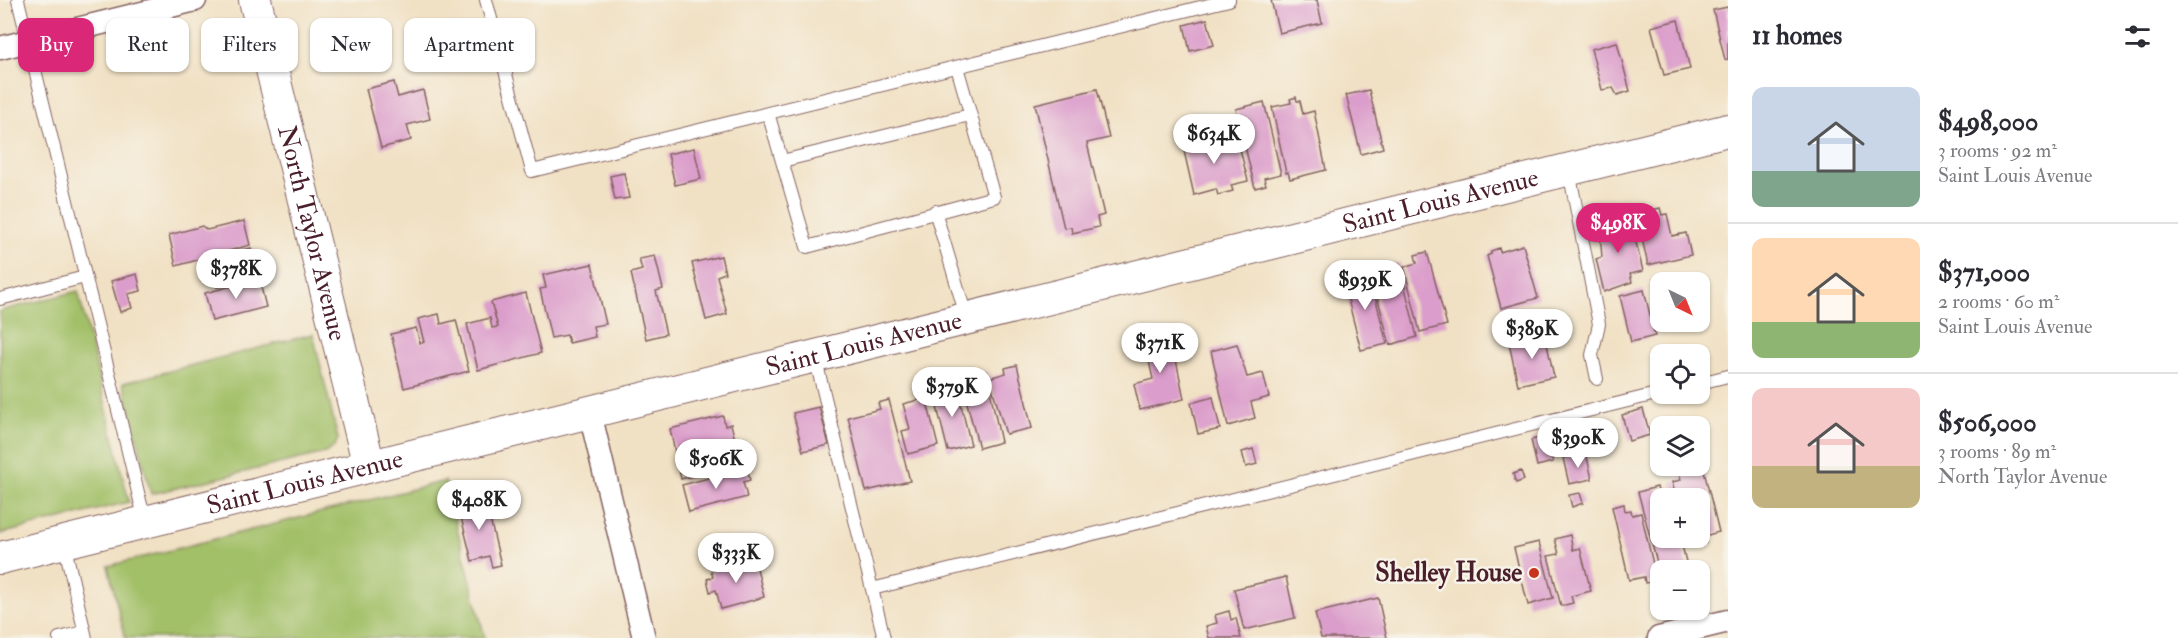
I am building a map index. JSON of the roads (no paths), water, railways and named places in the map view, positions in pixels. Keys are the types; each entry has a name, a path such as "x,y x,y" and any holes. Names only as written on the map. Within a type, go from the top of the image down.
{"street":[{"path":"94,25 195,0"},
{"name":"North Taylor Avenue","path":"255,0 369,466"},
{"path":"0,48 18,43"},
{"name":"Saint Louis Avenue","path":"0,558 1728,130"},
{"path":"590,413 644,638"},
{"path":"1659,638 1728,621"}],"lane":[{"path":"18,0 22,18"},
{"path":"486,0 532,171 1229,0"},
{"path":"768,113 807,247 994,196 957,67"},
{"path":"35,72 146,522"},
{"path":"782,161 970,114"},
{"path":"1569,170 1599,324 1592,355 1597,379"},
{"path":"935,211 968,319"},
{"path":"0,299 86,277"},
{"path":"815,357 884,638"},
{"path":"1710,380 1728,376"},
{"path":"872,590 1650,396"},
{"path":"59,638 85,635 64,542"}],"place":[{"name":"Shelley House","path":"1534,573"}]}
